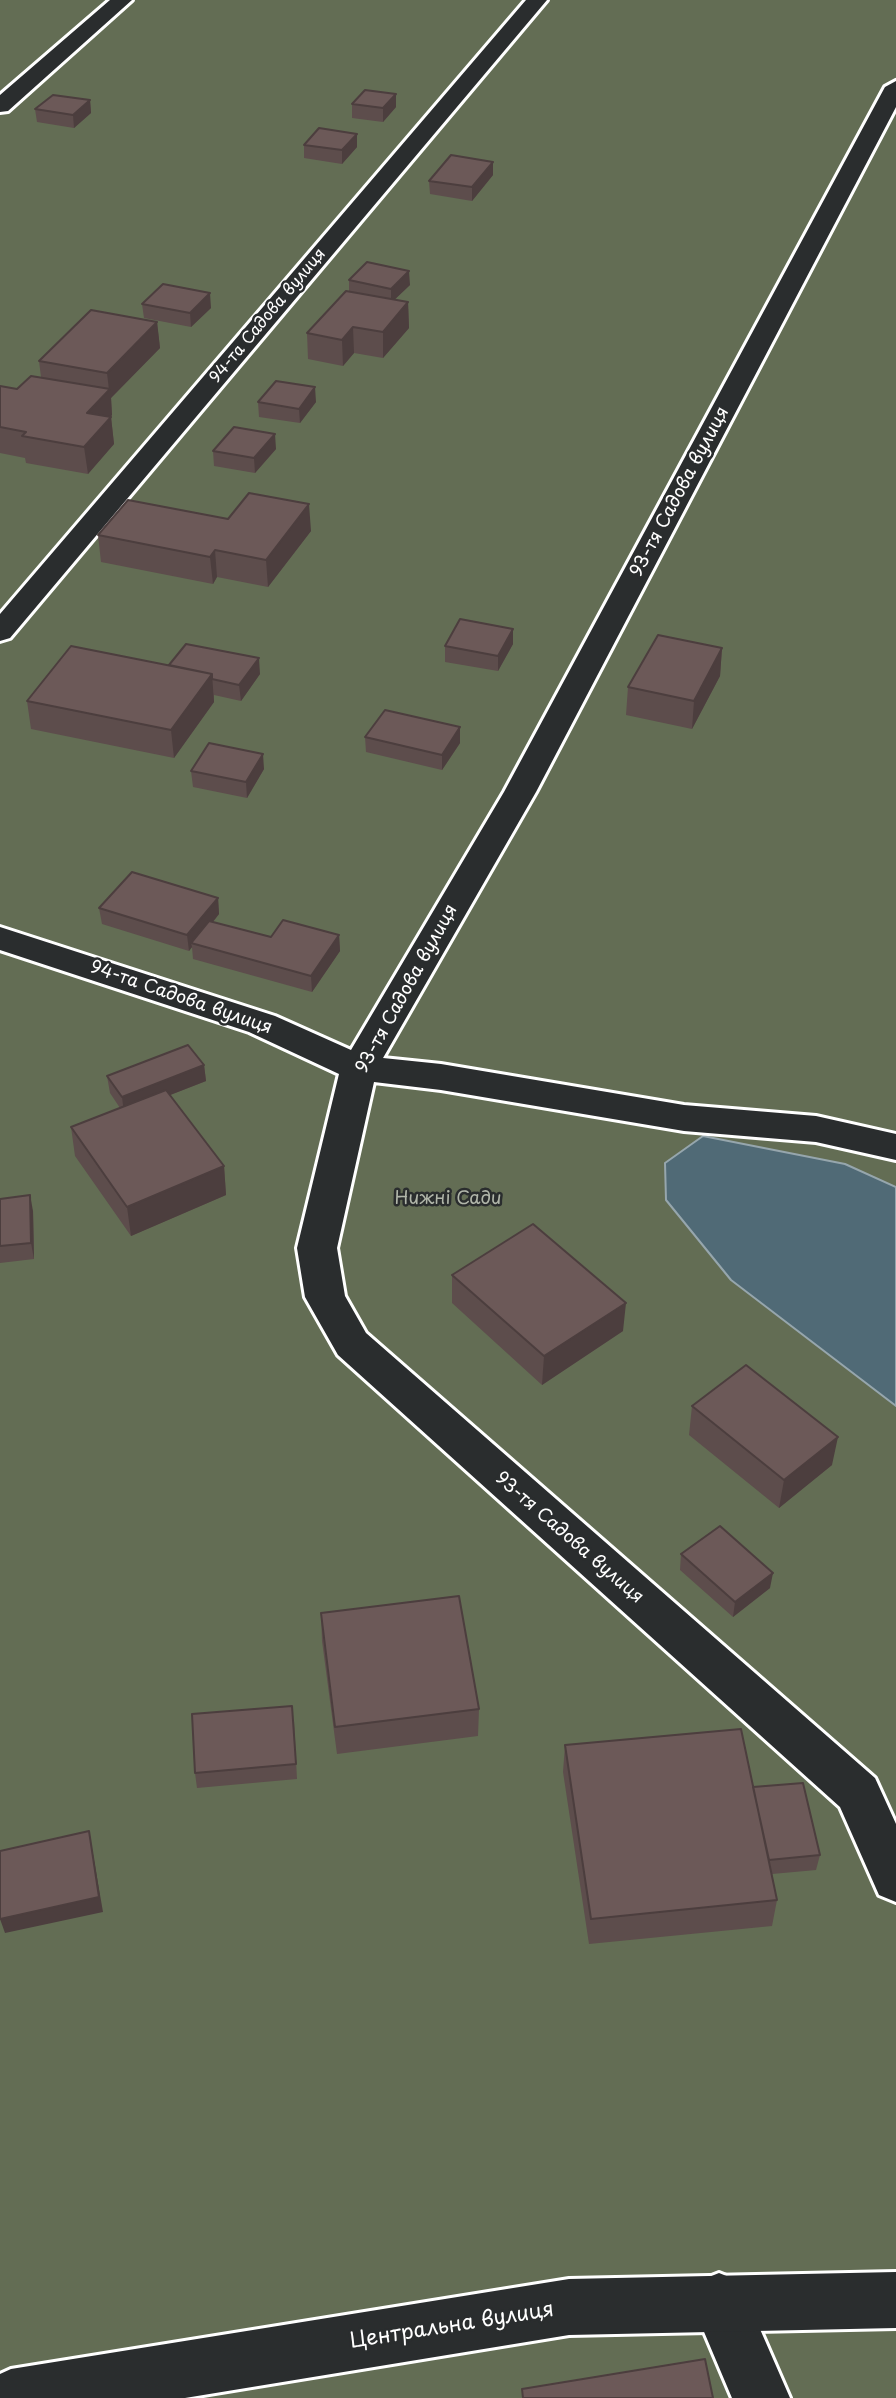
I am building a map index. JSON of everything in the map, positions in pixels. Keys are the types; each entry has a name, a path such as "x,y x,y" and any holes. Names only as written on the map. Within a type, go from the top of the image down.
{"street":[{"path":"0,106 122,0"},
{"name":"94-та Садова вулиця","path":"0,632 537,0"},
{"name":"93-тя Садова вулиця","path":"896,87 520,792 359,1068 317,1248 325,1297 352,1344 858,1793 896,1880"},
{"name":"94-та Садова вулиця","path":"0,938 262,1024 359,1068 441,1077 684,1118 816,1129 896,1147"},
{"name":"Центральна вулиця","path":"11,2398 569,2306 719,2301 896,2300"},
{"path":"719,2301 761,2398"}],"green space":[{"name":"Нижні Сади","path":"0,0 896,0 896,2398 0,2398"}],"water":[{"path":"703,1136 845,1164 896,1187 896,1406 731,1280 666,1200 665,1163"}],"building":[{"path":"365,90 396,94 383,108 352,104"},
{"path":"53,95 90,100 73,115 35,109"},
{"path":"319,128 357,134 342,150 304,145"},
{"path":"451,155 493,162 472,187 429,181"},
{"path":"367,262 409,271 391,289 349,280"},
{"path":"163,284 210,293 190,313 142,304"},
{"path":"346,291 408,302 383,332 353,327 342,340 307,333"},
{"path":"91,310 157,322 107,373 39,361"},
{"path":"31,376 110,389 87,413 111,417 84,447 22,436 26,432 0,427 0,386 17,389"},
{"path":"276,381 315,387 299,409 258,402"},
{"path":"234,427 275,434 254,458 213,451"},
{"path":"249,493 309,504 266,560 215,550 210,557 98,535 128,500 228,519"},
{"path":"460,619 513,629 498,656 445,646"},
{"path":"658,635 722,648 694,701 628,687"},
{"path":"186,644 259,658 239,685 212,679 212,674 169,665"},
{"path":"71,646 212,674 171,730 27,701"},
{"path":"385,710 460,727 442,755 365,737"},
{"path":"209,743 263,754 246,782 191,771"},
{"path":"132,872 218,898 187,935 99,908"},
{"path":"283,920 339,935 311,976 191,943 209,921 271,937"},
{"path":"188,1045 204,1065 122,1097 107,1076"},
{"path":"166,1090 224,1166 127,1207 71,1127"},
{"path":"30,1195 31,1243 0,1246 0,1199"},
{"path":"533,1224 626,1303 544,1356 452,1275"},
{"path":"746,1365 838,1437 784,1480 692,1406"},
{"path":"720,1526 773,1573 735,1602 681,1554"},
{"path":"459,1596 479,1709 335,1727 321,1613"},
{"path":"292,1706 296,1764 195,1773 192,1714"},
{"path":"741,1729 777,1900 591,1919 565,1745"},
{"path":"803,1783 820,1855 769,1860 753,1787"},
{"path":"89,1831 99,1897 0,1919 0,1851"},
{"path":"705,2359 713,2398 523,2398 522,2389"}]}
